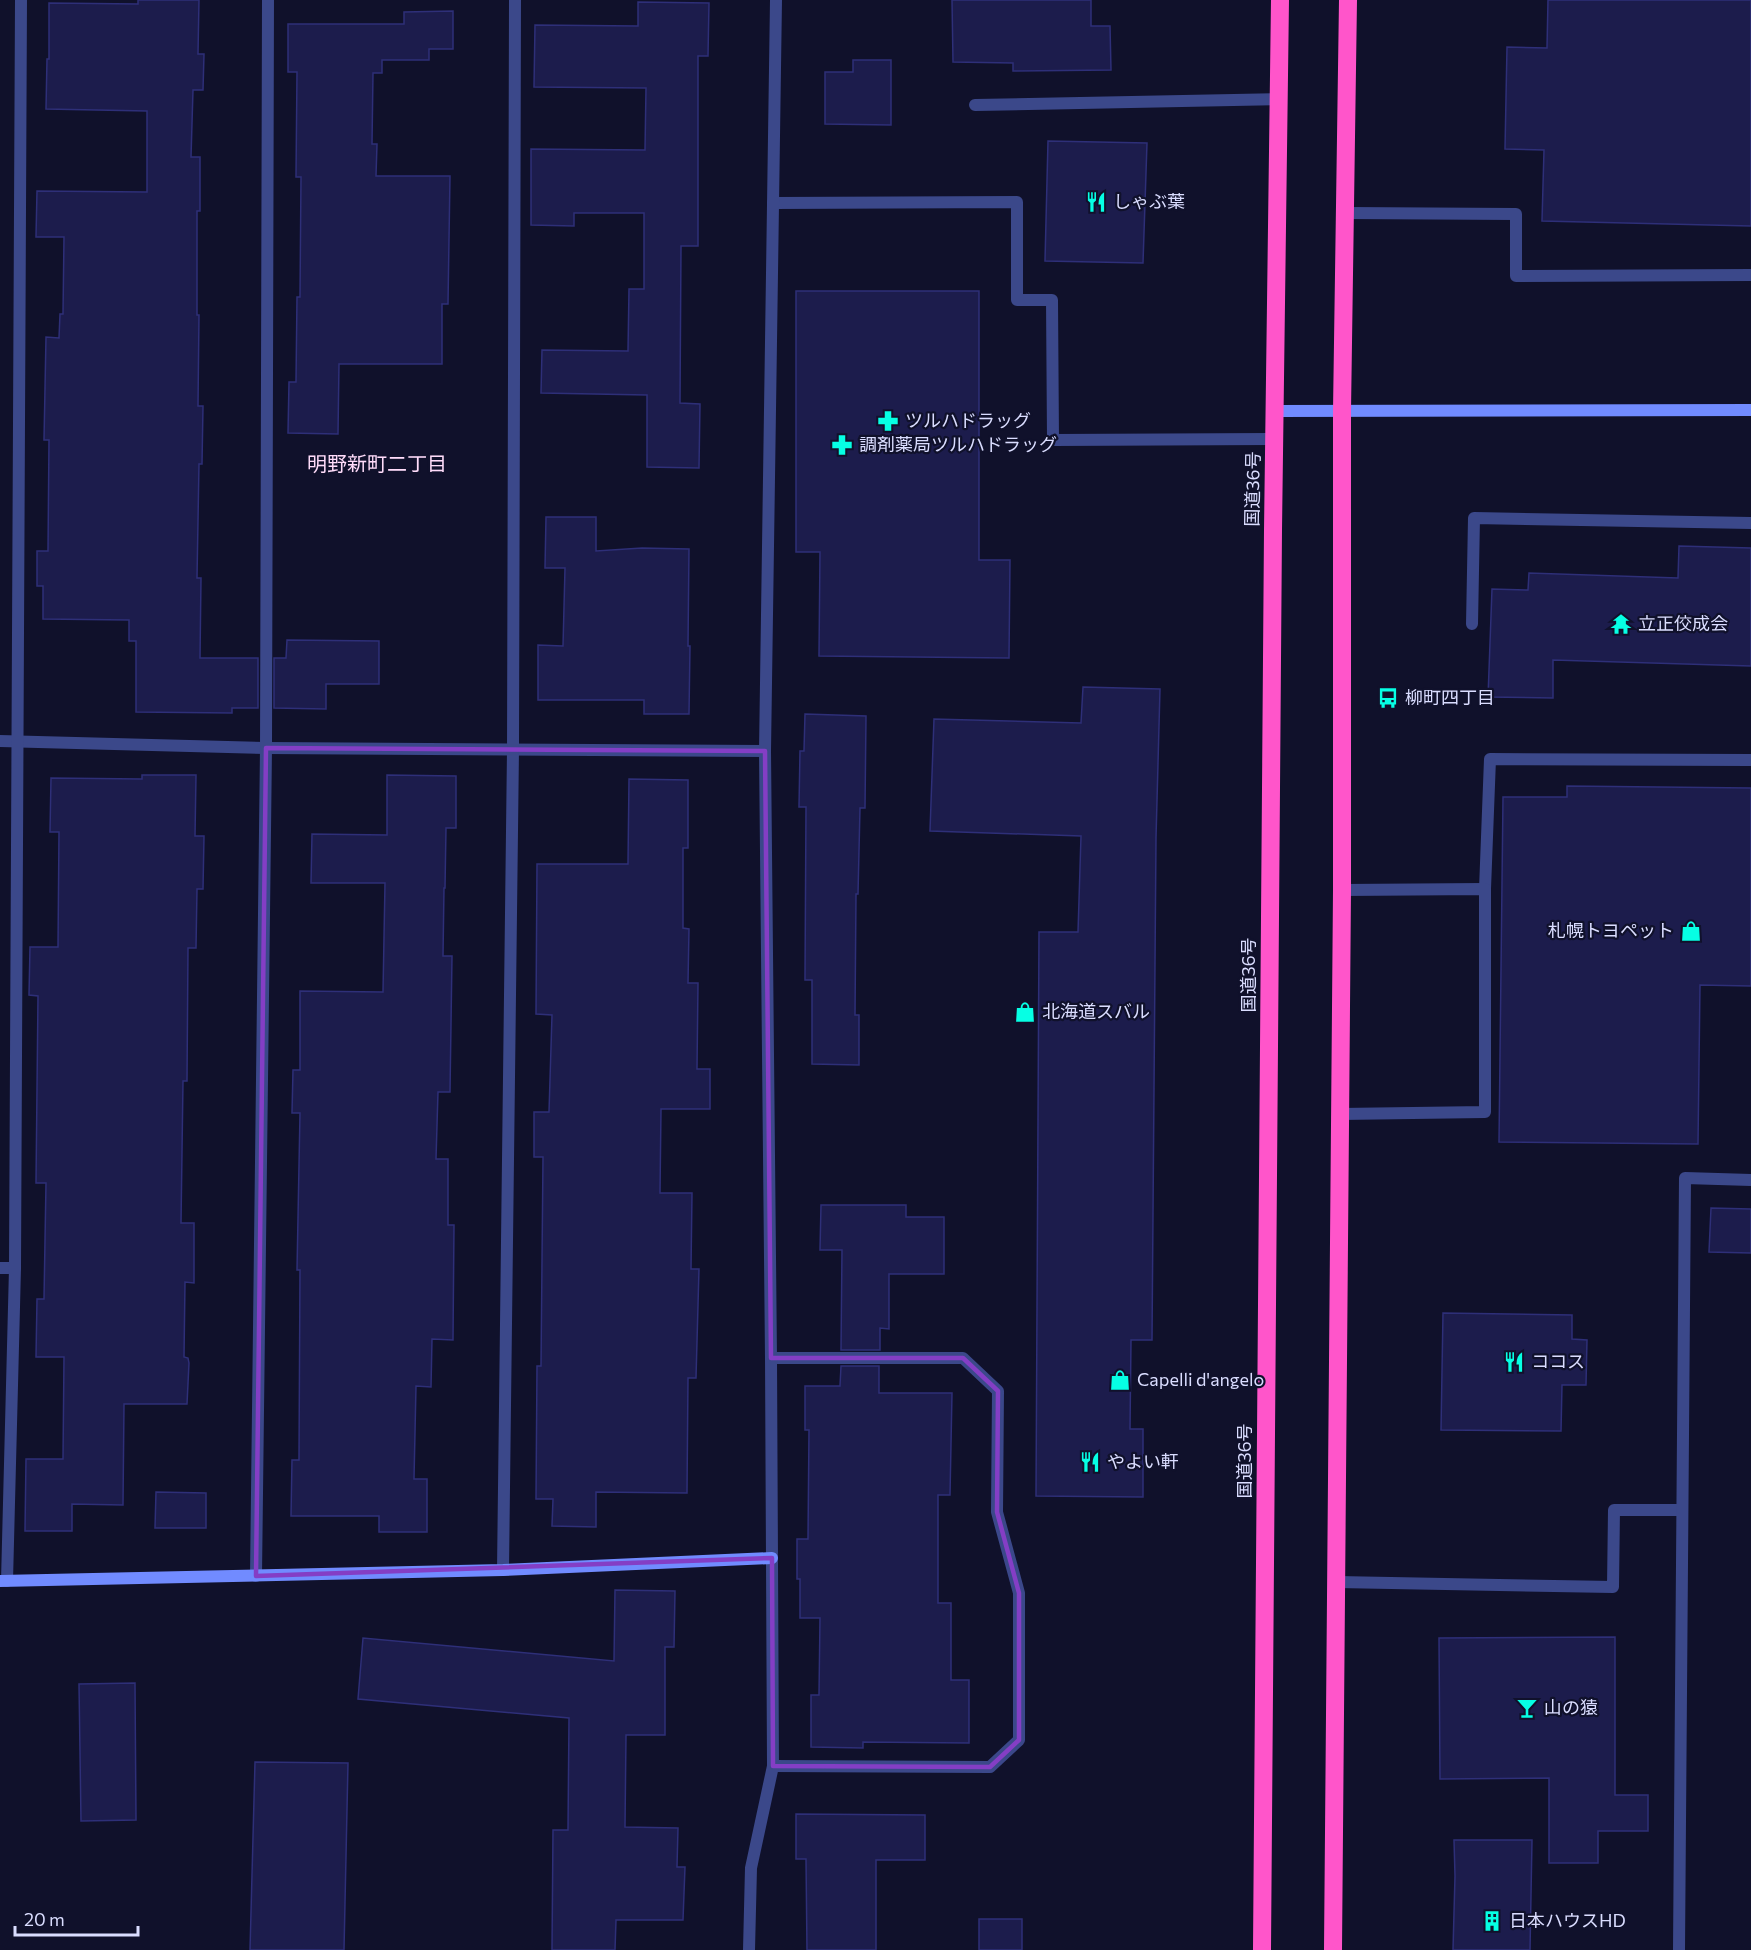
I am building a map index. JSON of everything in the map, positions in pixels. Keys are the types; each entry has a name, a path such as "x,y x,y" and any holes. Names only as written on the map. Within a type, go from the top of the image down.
{"highway":[{"name":"国道36号","path":"1262,1950 1280,0"},
{"path":"1333,1950 1342,890 1342,411 1348,0"}],"street":[{"path":"21,0 15,1268 3,1581 503,1570 772,1558"},
{"path":"256,1576 266,748 268,0"},
{"path":"503,1570 513,750 514,0"},
{"path":"749,1950 751,1868 773,1766 765,751 776,0"},
{"path":"975,105 1279,99"},
{"path":"773,203 1017,202 1017,300 1052,300 1053,440 1275,439"},
{"path":"1346,213 1516,214 1516,276 1751,275"},
{"path":"1275,411 1751,410"},
{"path":"1472,624 1474,518 1751,523"},
{"path":"0,741 266,748 765,751"},
{"path":"1340,1114 1485,1112 1485,889 1490,759 1751,760"},
{"path":"1342,890 1485,889"},
{"path":"1679,1950 1685,1178 1751,1180"},
{"path":"0,1268 15,1268"},
{"path":"771,1358 963,1358 998,1391 997,1512 1019,1593 1019,1740 990,1767 773,1766"},
{"path":"1337,1582 1613,1587 1614,1510 1683,1510"}],"highlighted area":[{"path":"266,748 765,751 771,1358 963,1358 998,1391 997,1512 1019,1593 1019,1740 990,1767 773,1766 772,1558 256,1576"}],"building":[{"path":"138,0 199,0 198,54 204,54 203,90 193,90 191,157 200,157 200,211 197,211 198,406 203,406 202,464 199,464 197,578 201,578 200,658 258,658 258,708 232,708 232,713 136,712 136,641 129,641 129,620 43,619 43,586 37,586 37,551 48,551 49,440 44,440 46,337 59,338 60,314 63,314 64,237 36,237 37,191 147,192 147,111 46,109 49,3 138,4"},
{"path":"952,0 1091,0 1091,26 1110,26 1111,70 1013,71 1013,63 953,62"},
{"path":"1548,0 1751,0 1751,226 1542,221 1544,150 1505,149 1507,47 1547,48"},
{"path":"638,2 709,3 708,56 698,56 698,246 681,246 680,403 700,404 699,468 647,467 647,395 541,393 542,350 628,351 629,289 644,289 644,213 574,213 574,226 531,225 531,149 645,150 646,88 534,87 535,25 638,26"},
{"path":"453,11 453,49 429,49 429,60 382,60 382,73 373,73 372,144 377,144 376,176 450,176 448,304 442,304 442,364 339,364 338,434 288,433 289,382 296,382 297,297 300,297 301,177 296,177 297,72 288,72 288,24 404,24 404,12"},
{"path":"853,60 891,60 891,125 825,124 825,72 853,72"},
{"name":"しゃぶ葉","path":"1048,141 1147,143 1143,263 1045,261"},
{"name":"ツルハドラッグ","path":"796,291 979,291 979,560 1010,560 1009,658 819,656 820,552 796,552"},
{"path":"546,517 596,517 596,551 642,548 689,549 689,714 644,714 644,700 538,700 538,645 563,646 565,568 545,568"},
{"name":"立正佼成会","path":"1679,546 1751,548 1751,666 1553,660 1553,698 1488,697 1492,589 1528,590 1529,573 1678,578"},
{"path":"287,640 379,641 379,684 326,684 326,709 274,708 274,658 286,658"},
{"path":"1083,687 1160,689 1156,838 1152,1340 1131,1340 1130,1429 1143,1429 1143,1497 1036,1496 1039,932 1078,932 1081,836 930,831 934,719 1081,723"},
{"path":"805,714 866,716 865,808 860,808 858,894 856,894 855,1015 859,1015 859,1065 812,1064 812,980 805,980 806,807 799,807 800,751 804,751"},
{"path":"142,775 196,775 195,836 204,836 203,889 197,889 196,948 188,948 187,1081 183,1081 181,1223 194,1223 194,1283 185,1282 184,1357 188,1358 189,1363 187,1404 124,1404 123,1505 72,1504 72,1531 25,1531 26,1459 63,1459 64,1357 36,1357 37,1299 44,1299 46,1183 36,1183 38,996 29,995 30,947 58,947 59,832 50,832 51,778 142,779"},
{"path":"387,775 456,776 456,828 446,828 444,888 443,956 452,956 450,1092 438,1092 436,1159 448,1159 448,1225 454,1225 453,1340 432,1339 431,1387 416,1386 414,1479 427,1479 427,1532 379,1532 379,1516 291,1516 292,1460 299,1460 300,1270 297,1270 300,1113 292,1113 293,1070 300,1070 300,991 383,992 385,883 311,883 312,834 387,835"},
{"path":"629,779 688,780 688,848 683,848 683,928 689,929 688,983 698,983 697,1069 710,1069 710,1109 661,1109 660,1193 692,1193 691,1269 699,1269 696,1378 688,1378 687,1493 596,1492 596,1527 552,1526 553,1499 536,1499 537,1366 541,1366 543,1157 534,1157 534,1112 549,1112 552,1015 536,1014 537,864 628,864"},
{"path":"1567,786 1751,788 1751,986 1700,985 1698,1144 1499,1142 1503,797 1567,797"},
{"path":"821,1205 906,1205 906,1217 944,1217 944,1274 889,1274 889,1329 880,1328 880,1350 841,1350 842,1250 820,1250"},
{"path":"1711,1208 1751,1209 1751,1253 1709,1252"},
{"name":"ココス","path":"1443,1313 1572,1315 1572,1339 1587,1340 1586,1385 1562,1385 1561,1431 1441,1430"},
{"path":"841,1366 879,1366 879,1393 952,1393 950,1495 938,1495 938,1603 951,1603 951,1680 969,1680 969,1743 863,1742 863,1748 811,1747 811,1695 819,1695 820,1618 800,1618 800,1579 797,1579 797,1539 808,1539 809,1430 805,1430 805,1386 840,1386"},
{"path":"156,1492 206,1493 206,1528 155,1528"},
{"path":"615,1590 675,1591 674,1647 665,1647 665,1735 626,1735 625,1827 678,1828 677,1867 685,1867 683,1920 616,1920 615,1950 552,1950 553,1830 568,1830 569,1718 358,1699 363,1638 614,1661"},
{"name":"山の猿","path":"1615,1637 1615,1795 1648,1795 1648,1831 1598,1831 1598,1863 1549,1863 1549,1778 1440,1779 1439,1638"},
{"path":"135,1683 136,1820 81,1821 79,1684"},
{"path":"255,1762 348,1763 344,1950 250,1950"},
{"path":"796,1814 925,1815 925,1860 876,1860 876,1950 807,1950 806,1859 796,1859"},
{"path":"1454,1840 1532,1840 1530,1950 1453,1950"},
{"path":"979,1919 1022,1919 1022,1950 979,1950"}],"place":[{"name":"しゃぶ葉","path":"1096,202"},
{"name":"ツルハドラッグ","path":"888,421"},
{"name":"調剤薬局ツルハドラッグ","path":"842,445"},
{"name":"立正佼成会","path":"1621,624"},
{"name":"柳町四丁目","path":"1388,698"},
{"name":"札幌トヨペット","path":"1691,931"},
{"name":"北海道スバル","path":"1025,1012"},
{"name":"ココス","path":"1514,1362"},
{"name":"Capelli d'angelo","path":"1120,1380"},
{"name":"やよい軒","path":"1090,1462"},
{"name":"山の猿","path":"1527,1708"},
{"name":"日本ハウスHD","path":"1492,1921"}],"district":[{"name":"明野新町二丁目","path":"377,464"}]}
